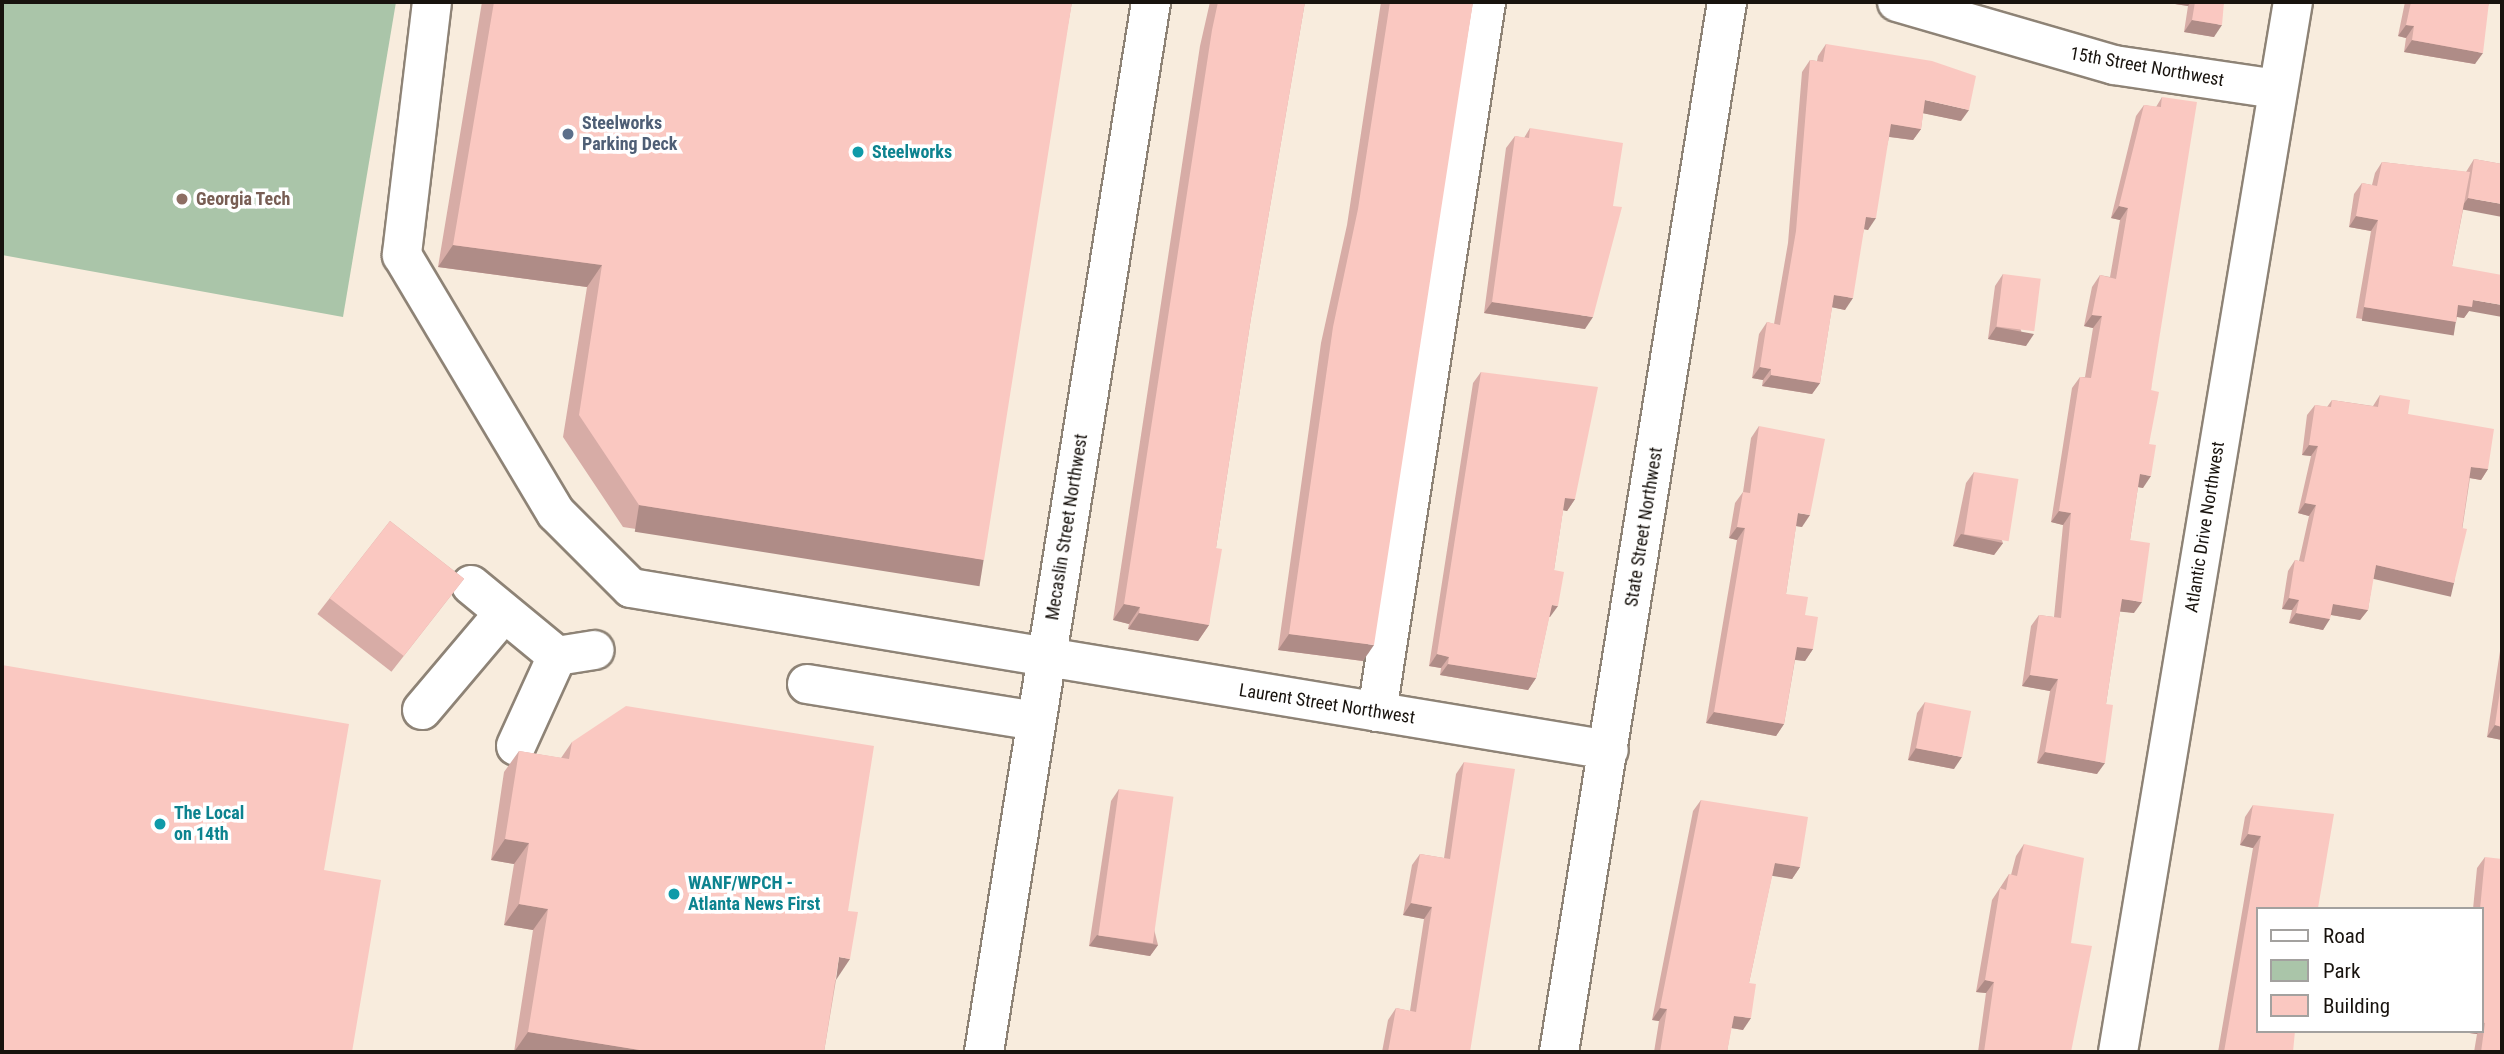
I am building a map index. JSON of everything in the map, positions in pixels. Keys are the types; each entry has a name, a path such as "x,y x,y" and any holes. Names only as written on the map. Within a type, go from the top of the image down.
{"street":[{"name":"Laurent Street Northwest","path":"432,2 402,255 556,513 631,588 1609,750"},
{"name":"Mecaslin Street Northwest","path":"984,1052 1151,2"},
{"path":"1377,712 1486,2"},
{"name":"State Street Northwest","path":"1559,1052 1727,2"},
{"name":"15th Street Northwest","path":"1897,2 2114,65 2277,89"},
{"name":"Atlantic Drive Northwest","path":"2118,1052 2293,2"},
{"path":"471,585 557,656 595,650"},
{"path":"422,710 504,613"},
{"path":"516,746 557,656"},
{"path":"807,684 1036,721"}],"green space":[{"name":"Georgia Tech","path":"2,2 396,2 343,317 2,255"}],"building":[{"name":"Steelworks","path":"494,2 1072,2 984,560 639,505 579,415 602,265 453,245"},
{"path":"1218,2 1305,2 1251,318 1216,548 1222,549 1209,625 1139,613 1140,607 1124,604"},
{"path":"1390,2 1473,2 1374,645 1289,634 1333,327 1358,209"},
{"path":"2195,2 2224,2 2222,25 2192,20"},
{"path":"2411,2 2489,2 2483,53 2412,40 2414,26 2406,25"},
{"path":"1826,44 1932,61 1976,76 1969,110 1925,100 1921,129 1891,124 1876,218 1866,217 1853,298 1834,295 1820,383 1771,375 1771,369 1760,367 1767,322 1780,325 1796,231 1810,60 1823,62"},
{"path":"2162,97 2197,102 2151,390 2159,392 2149,444 2156,445 2151,476 2140,474 2130,540 2150,543 2142,602 2122,599 2106,704 2113,705 2105,763 2045,752 2058,679 2030,675 2039,615 2061,618 2071,513 2059,511 2080,377 2091,378 2102,316 2092,315 2100,275 2116,279 2128,208 2119,206 2144,105 2161,107"},
{"path":"1530,128 1623,143 1613,206 1622,207 1593,317 1492,302 1515,136 1529,138"},
{"path":"2474,159 2502,164 2502,204 2468,198"},
{"path":"2382,162 2470,172 2452,266 2502,275 2502,305 2473,300 2472,307 2458,305 2456,322 2364,307 2378,220 2356,216 2362,183 2377,186"},
{"path":"2003,274 2041,279 2034,331 1997,327"},
{"path":"1481,372 1598,387 1575,499 1565,498 1554,570 1564,572 1558,606 1552,605 1536,678 1448,664 1449,657 1437,654"},
{"path":"2380,395 2410,400 2408,414 2494,429 2488,469 2471,467 2462,528 2467,529 2454,583 2376,565 2368,610 2333,604 2330,619 2296,613 2299,600 2289,598 2295,560 2304,562 2316,505 2305,503 2318,446 2309,445 2315,405 2331,407 2332,400 2378,407"},
{"path":"1759,426 1825,439 1810,515 1798,513 1786,594 1808,597 1805,615 1818,617 1813,649 1797,647 1784,724 1714,712 1745,528 1737,527 1743,492 1750,493"},
{"path":"1974,472 2018,479 2009,541 1964,534"},
{"path":"390,521 464,579 404,656 330,598"},
{"name":"The Local on 14th","path":"2,665 349,724 324,870 381,880 352,1052 2,1052"},
{"path":"2502,677 2502,727 2495,725"},
{"path":"1925,702 1971,711 1962,757 1916,748"},
{"name":"WANF/WPCH - Atlanta News First","path":"626,706 874,746 848,911 858,912 850,959 839,957 824,1052 652,1052 528,1032 548,909 519,904 529,843 505,839 519,751 569,759 572,742"},
{"path":"1464,762 1515,769 1470,1052 1388,1052 1396,1008 1416,1012 1432,907 1411,903 1420,854 1450,859"},
{"path":"1119,789 1173,797 1153,943 1098,936"},
{"path":"1701,800 1808,817 1800,867 1775,863 1749,983 1756,984 1751,1018 1734,1016 1727,1052 1660,1052 1667,1009 1660,1008"},
{"path":"2253,805 2334,814 2318,907 2256,907 2256,1033 2295,1033 2293,1052 2224,1052 2261,836 2248,834"},
{"path":"2024,844 2084,858 2071,943 2092,946 2071,1052 1984,1052 1994,982 1985,980 2000,888 2006,890 2009,874 2017,876"},
{"path":"2485,857 2502,859 2502,1052 2481,1052 2485,1023 2483,907 2480,907"}],"place":[{"name":"Steelworks Parking Deck","path":"568,134"},
{"name":"Steelworks","path":"858,152"},
{"name":"Georgia Tech","path":"182,199"},
{"name":"The Local on 14th","path":"160,824"},
{"name":"WANF/WPCH - Atlanta News First","path":"674,894"}]}
